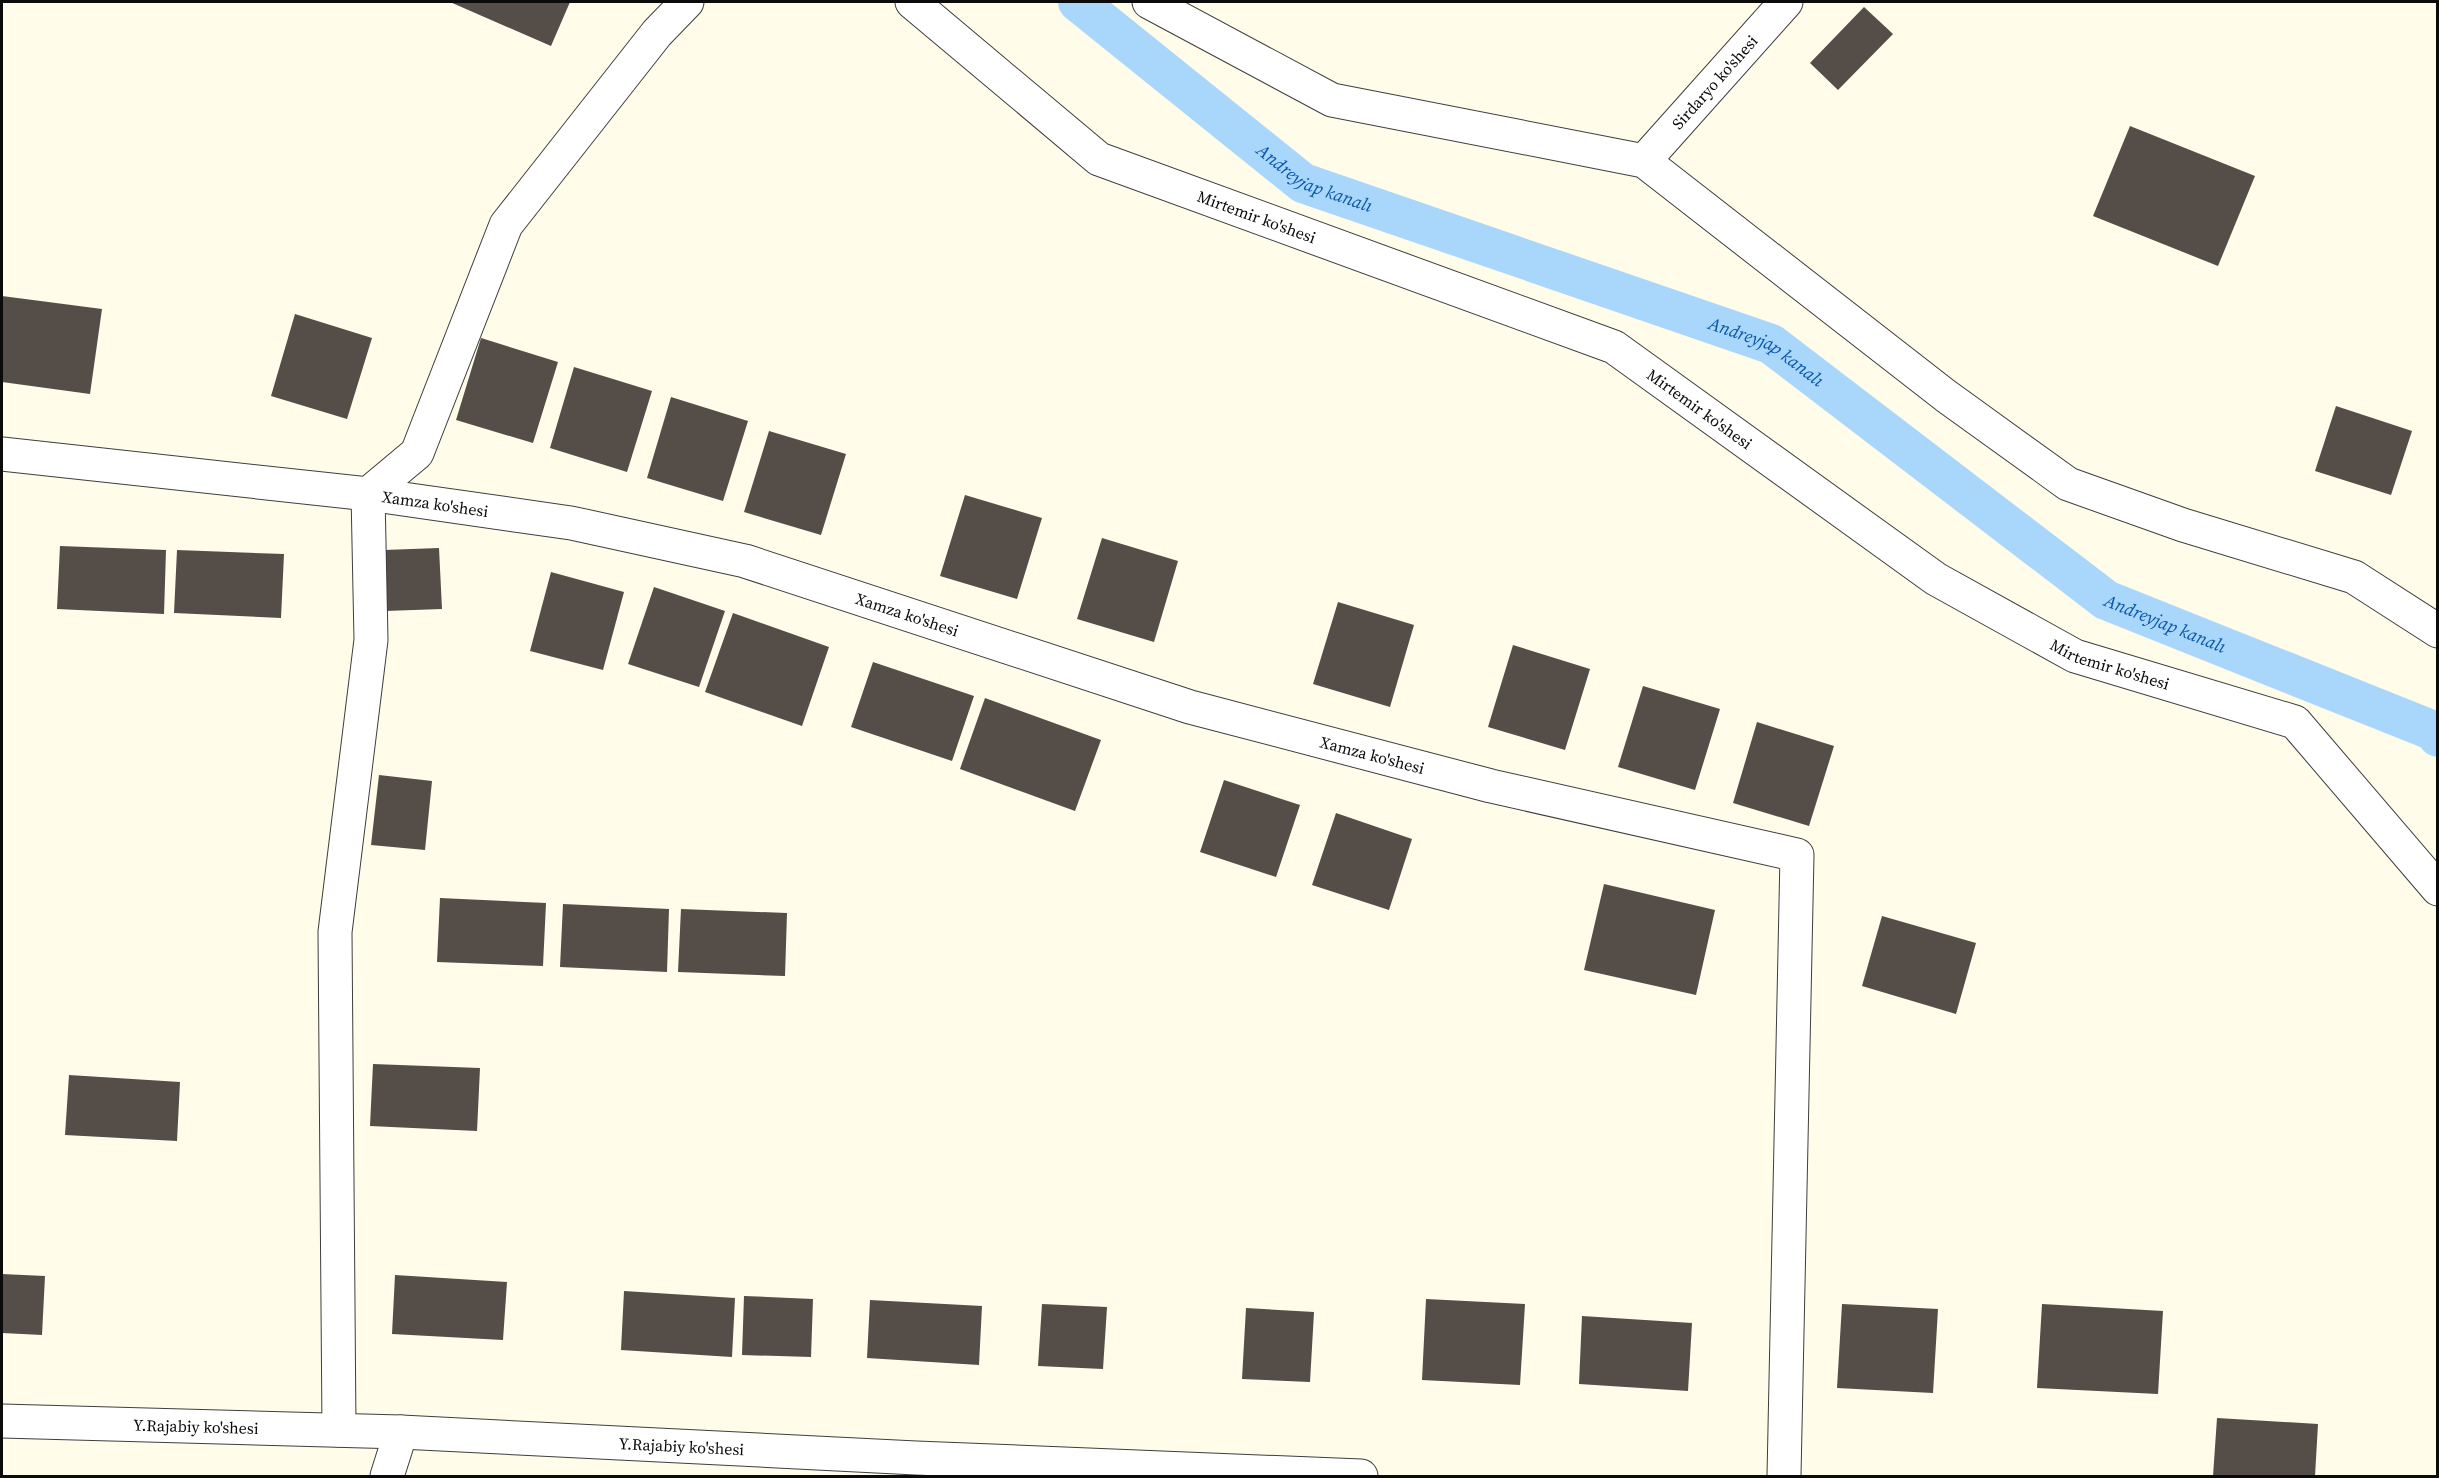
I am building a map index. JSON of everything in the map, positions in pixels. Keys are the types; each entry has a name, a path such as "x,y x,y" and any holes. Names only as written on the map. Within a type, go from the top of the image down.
{"street":[{"path":"339,1430 335,932 371,640 368,494 417,453 506,225 657,33 687,2"},
{"name":"Mirtemir ko'shesi","path":"912,2 1099,159 1614,347 1936,579 2075,656 2295,722 2438,889"},
{"path":"1149,2 1332,100 1644,161 1946,396 2068,484 2183,525 2354,577 2438,631"},
{"name":"Sirdaryo ko'shesi","path":"1644,161 1786,2"},
{"name":"Xamza ko'shesi","path":"2,454 368,494 571,523 745,561 1190,707 1491,786 1797,855 1784,1476"},
{"name":"Y.Rajabiy ko'shesi","path":"2,1421 401,1432 913,1467 1361,1476"},
{"path":"387,1476 401,1432"}],"building":[{"path":"450,2 570,2 551,46"},
{"path":"1864,7 1893,34 1838,90 1810,63"},
{"path":"2130,126 2255,176 2218,266 2093,216"},
{"path":"2,296 102,309 90,394 2,382"},
{"path":"295,314 372,338 347,419 271,396"},
{"path":"481,338 558,362 533,443 456,420"},
{"path":"574,367 652,391 627,472 550,448"},
{"path":"671,397 748,421 723,501 647,478"},
{"path":"2336,406 2412,431 2391,495 2315,471"},
{"path":"769,431 846,454 821,535 744,512"},
{"path":"965,495 1042,518 1017,599 940,576"},
{"path":"1102,538 1178,561 1154,642 1077,619"},
{"path":"60,546 166,550 164,614 57,609"},
{"path":"439,548 442,609 385,611 384,550"},
{"path":"177,550 284,554 281,618 174,613"},
{"path":"551,572 624,592 603,670 530,651"},
{"path":"654,587 725,611 699,687 628,664"},
{"path":"1338,602 1414,625 1390,707 1313,684"},
{"path":"733,613 829,647 802,726 705,692"},
{"path":"1513,645 1590,669 1565,750 1488,727"},
{"path":"873,662 974,696 952,761 851,727"},
{"path":"1643,686 1720,709 1695,790 1618,767"},
{"path":"985,698 1101,740 1075,811 960,769"},
{"path":"1757,722 1834,746 1809,826 1733,803"},
{"path":"379,775 432,781 425,850 371,845"},
{"path":"1224,780 1300,805 1276,877 1200,852"},
{"path":"1336,813 1412,839 1389,910 1312,885"},
{"path":"1604,884 1715,910 1696,995 1584,970"},
{"path":"440,898 546,903 543,966 437,962"},
{"path":"563,904 669,909 667,972 560,967"},
{"path":"681,909 787,913 785,976 678,972"},
{"path":"1882,916 1976,943 1956,1014 1862,986"},
{"path":"373,1064 480,1068 477,1131 370,1126"},
{"path":"69,1075 180,1082 177,1141 65,1135"},
{"path":"2,1274 45,1276 42,1335 2,1333"},
{"path":"395,1275 507,1282 503,1340 392,1334"},
{"path":"624,1291 735,1298 732,1357 621,1350"},
{"path":"744,1296 813,1299 811,1357 742,1355"},
{"path":"1426,1299 1525,1304 1520,1385 1422,1380"},
{"path":"870,1300 982,1306 979,1365 867,1358"},
{"path":"1042,1304 1107,1307 1103,1369 1038,1366"},
{"path":"1842,1304 1938,1309 1933,1393 1837,1388"},
{"path":"2042,1304 2163,1311 2158,1394 2037,1388"},
{"path":"1246,1308 1314,1312 1310,1382 1242,1379"},
{"path":"1582,1316 1692,1323 1688,1391 1579,1384"},
{"path":"2217,1418 2318,1424 2315,1476 2213,1476"}],"waterway":[{"name":"Andreyjap kanalı","path":"1078,2 1303,183 1771,344 2106,600 2434,731 2438,737"}]}
